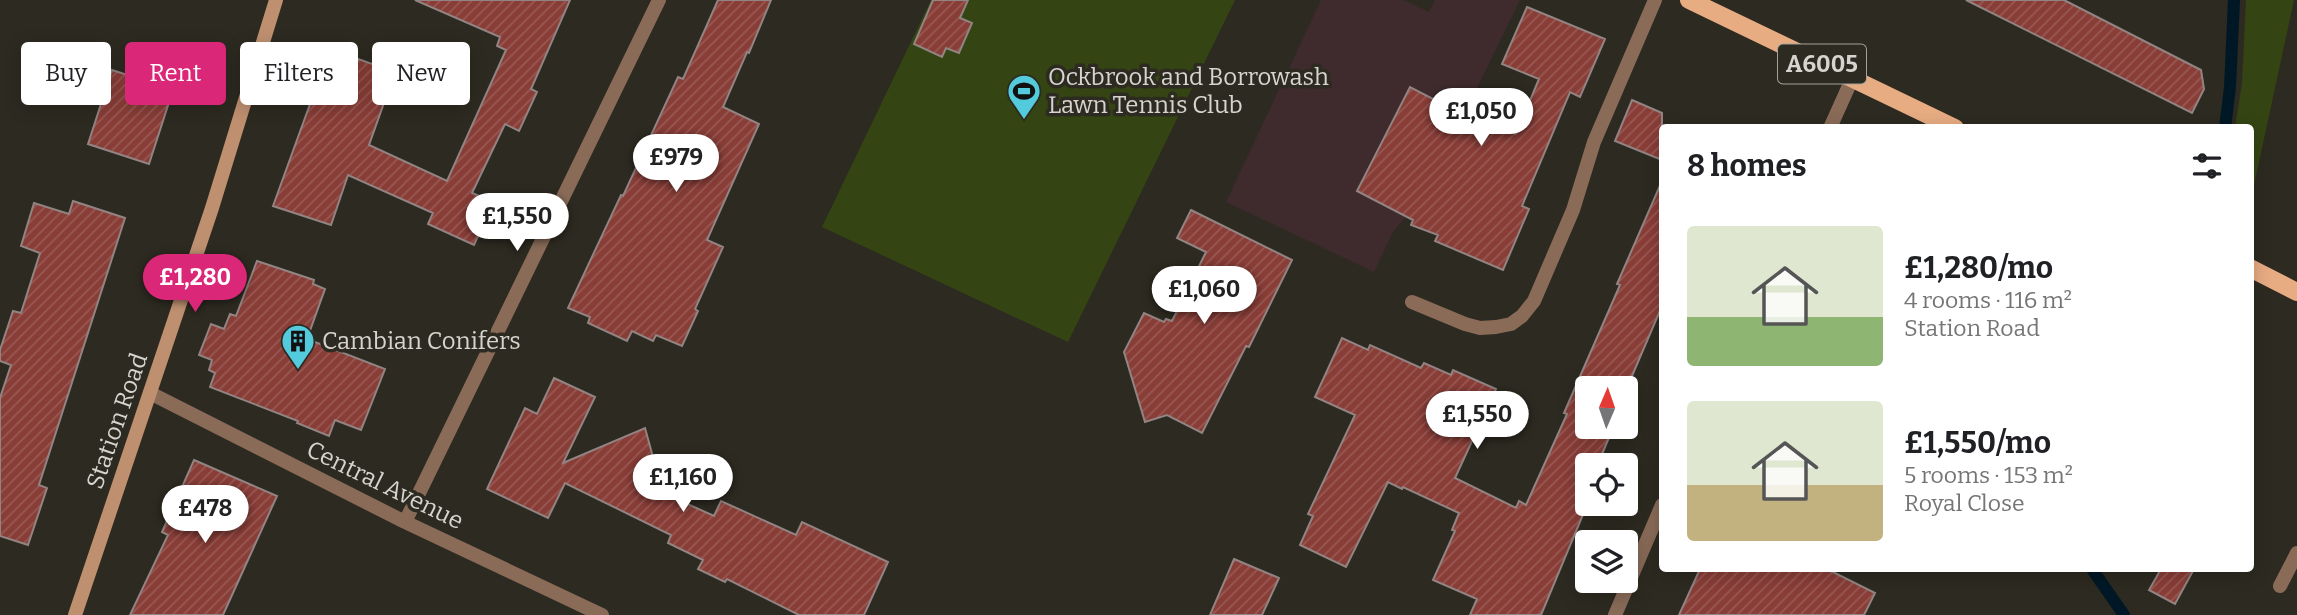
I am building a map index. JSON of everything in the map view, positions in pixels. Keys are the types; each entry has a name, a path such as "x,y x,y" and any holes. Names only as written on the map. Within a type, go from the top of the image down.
{"main road":[{"name":"Station Road","path":"75,615 212,208 276,0"},
{"name":"A6005","path":"1689,0 1947,124"},
{"path":"2254,270 2297,292"}],"street":[{"path":"405,522 659,0"},
{"path":"1412,302 1465,324 1488,328 1511,324 1522,316 1534,301 1573,210 1594,142 1655,0"},
{"path":"1832,124 1852,79"},
{"name":"Central Avenue","path":"150,393 405,522 602,615"},
{"path":"1615,615 1659,512"},
{"path":"2280,586 2297,553"}],"shaded area":[{"path":"1321,0 1403,0 1429,12 1435,0 1520,0 1455,133 1414,208 1394,230 1374,272 1226,202"}],"green space":[{"name":"Ockbrook and Borrowash Lawn Tennis Club","path":"931,0 1235,0 1068,342 822,227"},
{"path":"2246,0 2294,0 2254,185 2254,124 2236,124 2242,83"}],"building":[{"path":"415,0 570,0 531,89 537,92 519,131 505,124 472,193 494,202 474,245 428,224 433,213 348,175 331,225 273,206 310,105 358,105 358,59 372,64 372,105 383,105 369,145 447,181 506,50 497,46 500,37"},
{"path":"718,0 771,0 723,107 759,124 707,240 723,247 695,309 698,311 682,346 656,335 653,341 632,331 627,341 588,323 590,317 568,308 678,77 683,79"},
{"path":"933,0 968,0 960,18 972,23 959,53 946,48 942,57 914,44"},
{"path":"1966,0 2064,0 2201,70 2204,89 2192,113"},
{"path":"1527,7 1605,39 1580,97 1570,92 1522,206 1529,209 1503,270 1435,241 1438,235 1411,225 1413,220 1357,191 1410,87 1499,133 1501,127 1516,134 1539,79 1502,64"},
{"path":"112,70 125,74 125,105 168,105 149,164 88,144 101,105 111,105"},
{"path":"1632,100 1662,113 1662,124 1659,124 1659,159 1615,141"},
{"path":"1659,188 1659,313 1632,376 1580,376 1620,285 1617,284"},
{"path":"73,201 125,218 39,485 47,488 28,545 0,536 0,398 11,365 0,361 0,350 13,311 21,313 40,253 21,246 34,203 69,214"},
{"path":"1191,210 1292,260 1202,433 1167,415 1145,422 1124,352 1144,313 1164,322 1166,319 1172,321 1206,252 1177,238"},
{"name":"Cambian Conifers","path":"257,261 314,280 313,284 325,289 307,339 385,369 361,430 335,420 329,436 210,387 215,373 209,370 212,360 199,355 211,324 224,329 230,314 236,316"},
{"path":"1342,338 1368,350 1370,345 1421,368 1424,363 1451,375 1453,370 1496,389 1455,478 1516,508 1519,501 1526,505 1567,414 1564,413 1575,388 1575,439 1608,439 1603,453 1575,453 1575,516 1582,516 1541,615 1470,615 1477,599 1433,580 1455,531 1452,530 1459,513 1388,482 1346,567 1300,545 1313,516 1308,514 1355,415 1315,397"},
{"path":"554,378 595,397 563,463 645,428 656,468 667,474 659,491 714,516 721,501 796,535 802,522 888,562 864,615 799,615 727,579 725,582 698,569 703,560 668,543 671,535 565,483 548,518 487,489 525,408 537,414"},
{"path":"194,460 277,496 223,615 130,615 168,535 162,532"},
{"path":"1234,559 1279,578 1262,615 1210,615"},
{"path":"1699,572 1833,572 1875,593 1864,615 1679,615"},
{"path":"2159,572 2192,572 2175,604 2149,590"}],"waterway":[{"path":"2225,124 2234,0"},
{"path":"2094,572 2124,615"}],"place":[{"name":"Ockbrook and Borrowash Lawn Tennis Club","path":"1024,121"},
{"name":"Cambian Conifers","path":"298,371"}]}
